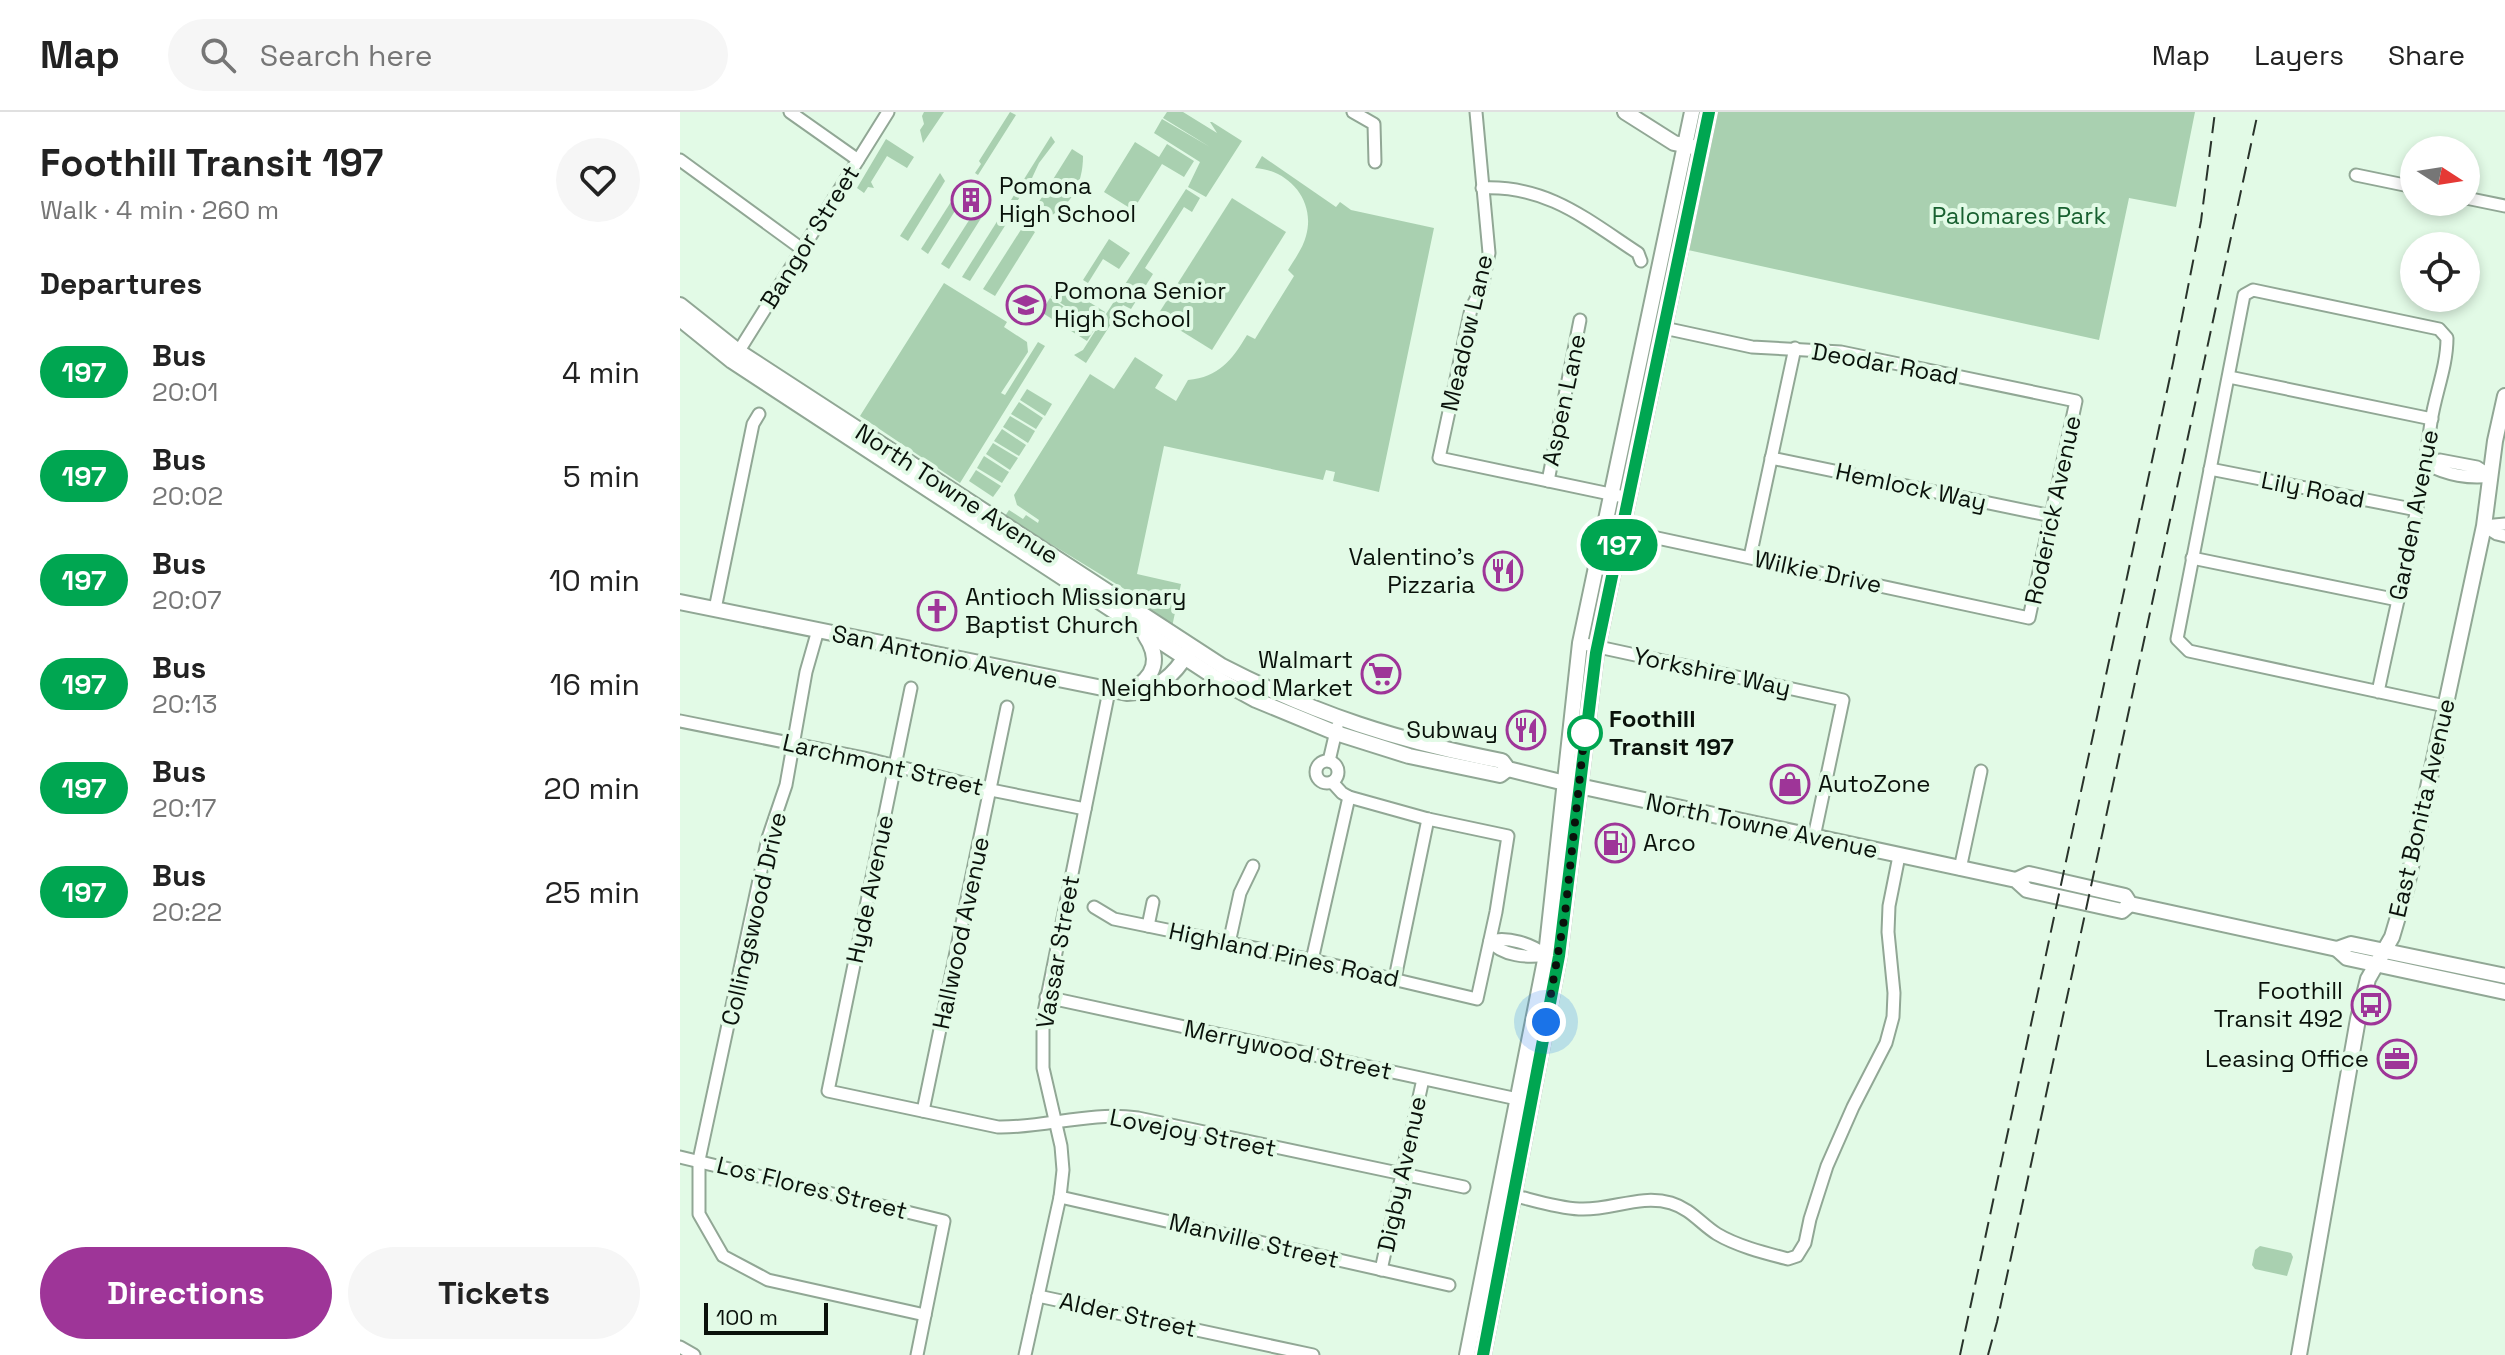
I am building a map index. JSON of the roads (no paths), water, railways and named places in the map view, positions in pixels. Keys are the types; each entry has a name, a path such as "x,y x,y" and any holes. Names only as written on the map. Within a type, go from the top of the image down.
{"main road":[{"path":"1625,112 1674,143 1701,148"},
{"path":"1483,1355 1512,1195 1546,955 1580,643 1692,112"},
{"path":"1467,1355 1565,914 1597,647 1709,112"},
{"name":"North Towne Avenue","path":"680,305 735,356 1256,700 1338,726 1502,761 1508,769 1565,783 2016,880 2029,874 2125,896 2130,904 2337,949 2351,944 2505,976"},
{"name":"North Towne Avenue","path":"680,319 1143,632 1188,653"},
{"name":"Deodar Road","path":"1647,325 1664,328"},
{"name":"East Bonita Avenue","path":"2299,1355 2358,1019 2368,979 2399,919 2484,526 2505,396"},
{"name":"San Antonio Avenue","path":"680,602 1127,693 1144,692 1156,687 1172,674 1188,653"},
{"path":"1127,693 1141,685 1154,666 1155,653 1143,632"},
{"path":"2337,949 2347,958 2505,992"}],"street":[{"path":"790,112 858,160"},
{"name":"Bangor Street","path":"735,356 888,112"},
{"path":"1353,112 1374,124 1375,162"},
{"name":"Meadow Lane","path":"1476,112 1489,253 1487,269 1471,309 1439,458 1548,481"},
{"path":"680,160 802,249"},
{"path":"2356,175 2400,184"},
{"path":"1482,188 1522,190 1554,200 1638,253 1641,261"},
{"path":"2480,201 2505,206"},
{"name":"Garden Avenue","path":"2229,377 2244,295 2253,290 2439,329 2447,338 2427,464 2378,692"},
{"name":"Aspen Lane","path":"1548,481 1580,320"},
{"name":"Deodar Road","path":"1664,328 1752,347 1841,352 2076,401"},
{"path":"1750,557 1795,348"},
{"path":"2432,419 2229,377 2177,639 2189,651 2445,706"},
{"name":"Roderick Avenue","path":"2029,618 2076,401"},
{"path":"715,609 753,424 759,414"},
{"name":"Hemlock Way","path":"1771,458 2052,516"},
{"path":"2427,464 2437,470 2475,478 2491,476"},
{"name":"Lily Road","path":"2210,469 2417,510"},
{"path":"1548,481 1629,498"},
{"path":"2484,526 2505,524"},
{"path":"2484,526 2505,536"},
{"name":"Wilkie Drive","path":"1606,527 2029,618"},
{"path":"2192,558 2398,600"},
{"name":"Collingswood Drive","path":"818,630 806,672 786,785 768,838 699,1160 699,1214 723,1256 768,1280 925,1315"},
{"name":"Yorkshire Way","path":"1580,643 1843,700 1814,837"},
{"name":"Hyde Avenue","path":"828,1091 911,688"},
{"name":"Vassar Street","path":"1025,1355 1060,1197 1063,1170 1056,1121 1043,1068 1041,1042 1046,997 1109,691"},
{"name":"Hallwood Avenue","path":"923,1111 1007,707"},
{"name":"Larchmont Street","path":"680,721 864,758 991,790 1085,809"},
{"path":"1329,761 1338,726"},
{"path":"1329,761 1338,770 1337,777 1332,782 1321,782 1316,774 1319,764 1329,761"},
{"path":"1960,869 1981,771"},
{"path":"1332,782 1349,797 1428,819 1508,836 1490,941 1497,949 1533,957 1546,955"},
{"path":"1312,960 1349,797"},
{"path":"1395,978 1428,819"},
{"path":"1512,1195 1578,1209 1650,1199 1672,1203 1688,1210 1725,1238 1782,1257 1797,1256 1805,1243 1827,1166 1886,1043 1893,1017 1888,932 1889,906 1899,856"},
{"path":"1229,943 1240,893 1253,866"},
{"path":"1148,926 1153,902"},
{"name":"Highland Pines Road","path":"1094,907 1114,919 1395,978 1477,999 1490,941"},
{"name":"Merrywood Street","path":"1046,997 1524,1100"},
{"name":"Digby Avenue","path":"1381,1270 1423,1079"},
{"name":"Lovejoy Street","path":"828,1091 998,1127 1026,1127 1095,1115 1138,1118 1464,1187"},
{"name":"Los Flores Street","path":"680,1157 944,1221 925,1315"},
{"name":"Manville Street","path":"1060,1197 1449,1285"},
{"name":"Alder Street","path":"1038,1296 1313,1355"},
{"path":"917,1355 925,1315"},
{"path":"680,1347 694,1355"}],"railway":[{"path":"1960,1355 2173,363 2201,221 2215,112"},
{"path":"1988,1355 2258,112"}],"place":[{"name":"Pomona High School","path":"971,200"},
{"name":"Pomona Senior High School","path":"1026,305"},
{"name":"Valentino's Pizzaria","path":"1503,571"},
{"name":"Antioch Missionary Baptist Church","path":"937,611"},
{"name":"Walmart Neighborhood Market","path":"1381,674"},
{"name":"Subway","path":"1526,730"},
{"name":"Foothill Transit 197","path":"1585,733"},
{"name":"AutoZone","path":"1790,784"},
{"name":"Arco","path":"1615,843"},
{"name":"Foothill Transit 492","path":"2371,1005"},
{"name":"Leasing Office","path":"2397,1059"}],"park label":[{"name":"Palomares Park","path":"2019,216"}]}
